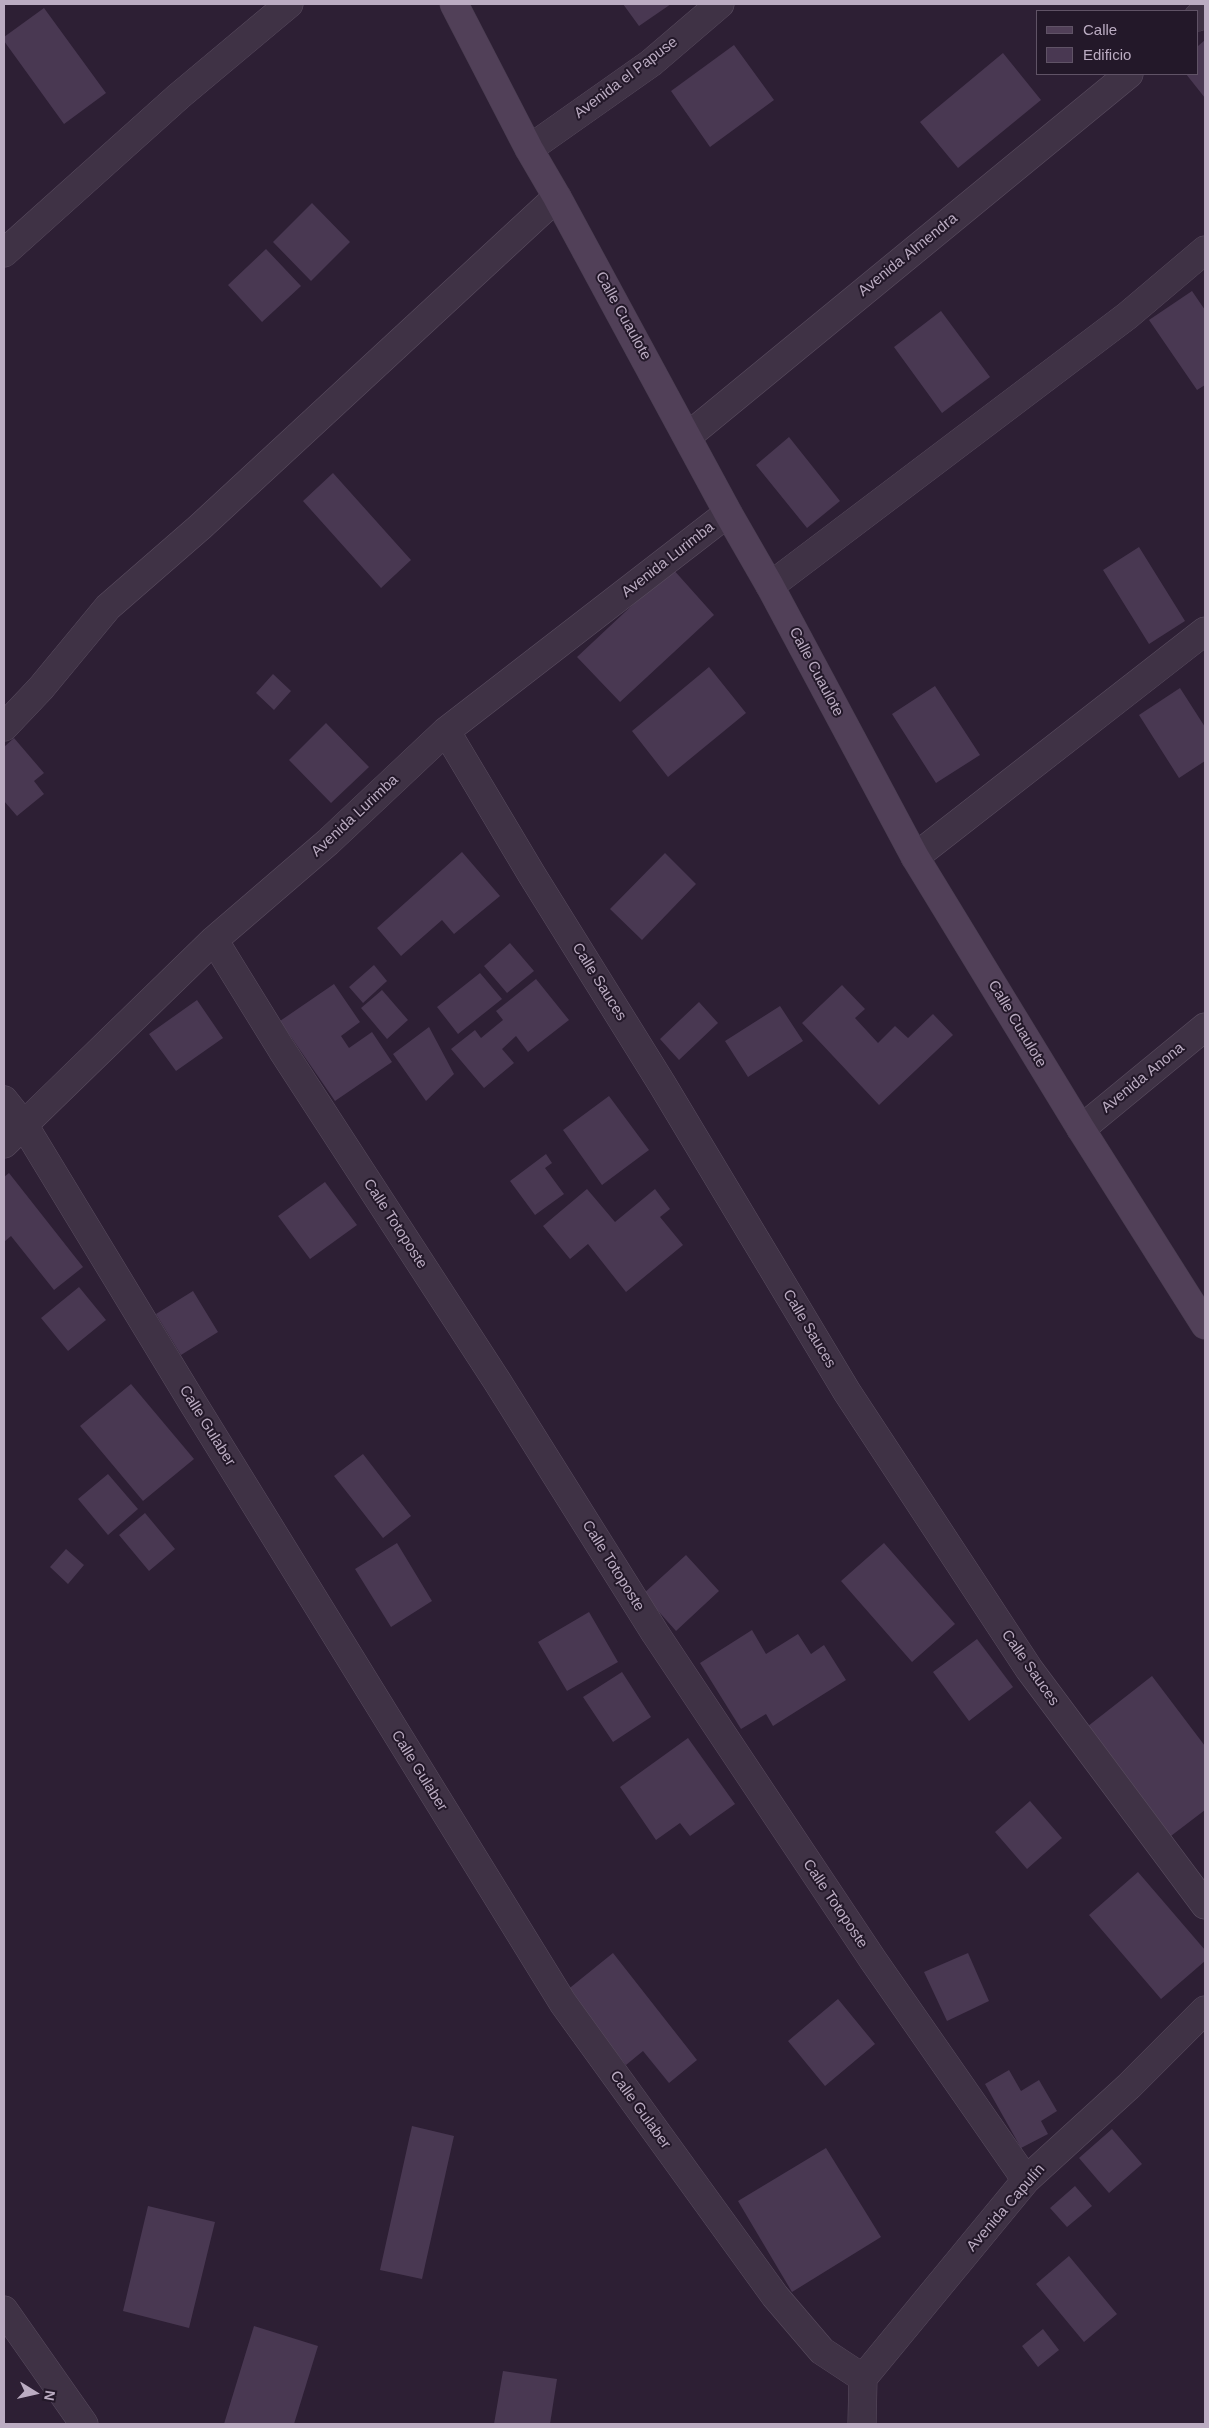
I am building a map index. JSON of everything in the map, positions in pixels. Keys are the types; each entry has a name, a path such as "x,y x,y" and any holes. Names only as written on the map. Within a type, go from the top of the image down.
{"street":[{"path":"4,253 179,96 289,4"},
{"name":"Calle Cuaulote","path":"454,4 529,149 557,196 728,513 770,586 914,857 1081,1129 1205,1325"},
{"name":"Avenida el Papuse","path":"529,149 651,63 720,4"},
{"name":"Avenida Almendra","path":"688,436 1128,75"},
{"path":"4,727 41,688 108,607 215,514 557,196"},
{"path":"770,586 1127,316 1205,250"},
{"name":"Avenida Lurimba","path":"4,1144 214,940 328,842 446,731 728,513"},
{"path":"914,857 1205,631"},
{"name":"Calle Sauces","path":"446,731 532,875 662,1084 847,1392 1029,1669 1205,1904"},
{"name":"Calle Totoposte","path":"214,940 282,1050 497,1381 655,1633 873,1960 1026,2180"},
{"name":"Avenida Anona","path":"1081,1129 1205,1027"},
{"name":"Calle Gulaber","path":"4,1100 24,1125 217,1442 563,2002 775,2296 822,2351 863,2378"},
{"name":"Avenida Capulín","path":"863,2378 1026,2180 1129,2086 1205,2010"},
{"path":"4,2310 84,2424"},
{"path":"862,2424 863,2378"}],"building":[{"path":"623,4 671,4 639,26"},
{"path":"44,8 106,93 64,124 4,41 4,37"},
{"path":"1205,40 1205,98 1187,75 1199,75 1199,45"},
{"path":"734,45 774,100 710,147 671,91"},
{"path":"1003,53 1041,100 958,168 920,122"},
{"path":"312,203 350,242 311,281 273,242"},
{"path":"266,249 301,286 262,322 228,285"},
{"path":"1192,291 1205,310 1205,385 1197,390 1149,320"},
{"path":"941,311 990,377 942,413 894,347"},
{"path":"789,437 840,501 807,528 756,465"},
{"path":"333,473 411,560 381,588 303,501"},
{"path":"1139,547 1185,621 1149,644 1103,570"},
{"path":"672,568 714,615 620,702 577,657"},
{"path":"709,667 746,713 668,777 632,731"},
{"path":"273,674 291,691 274,710 256,693"},
{"path":"935,686 980,755 936,783 892,714"},
{"path":"1180,688 1205,727 1205,761 1179,778 1139,715"},
{"path":"326,723 369,767 331,803 289,760"},
{"path":"14,738 44,773 34,781 44,794 17,816 4,801 4,747"},
{"path":"462,852 500,896 454,934 442,920 401,956 377,928"},
{"path":"665,853 696,884 642,940 610,909"},
{"path":"510,943 534,971 507,993 484,966"},
{"path":"374,965 387,981 363,1003 349,987"},
{"path":"480,973 502,999 458,1034 437,1007"},
{"path":"536,979 569,1020 528,1052 516,1036 502,1049 514,1063 484,1088 451,1049 475,1030 481,1038 503,1020 496,1011"},
{"path":"334,984 360,1022 341,1036 349,1048 372,1032 392,1062 335,1101 280,1021"},
{"path":"842,985 865,1009 855,1018 878,1043 895,1026 908,1038 933,1014 953,1035 879,1105 802,1023"},
{"path":"382,990 408,1020 387,1039 361,1008"},
{"path":"197,1000 223,1038 176,1071 149,1034"},
{"path":"699,1002 718,1023 679,1060 660,1039"},
{"path":"780,1006 803,1041 748,1077 725,1041"},
{"path":"429,1027 454,1074 426,1101 393,1054"},
{"path":"609,1096 649,1150 602,1185 563,1130"},
{"path":"546,1154 552,1163 545,1168 564,1194 535,1215 510,1181"},
{"path":"9,1173 83,1267 54,1290 11,1236 4,1242 4,1177"},
{"path":"325,1182 357,1225 310,1259 278,1216"},
{"path":"587,1189 615,1222 655,1189 670,1209 660,1217 683,1245 626,1292 588,1244 570,1259 543,1226"},
{"path":"79,1287 106,1320 68,1351 41,1318"},
{"path":"193,1291 218,1332 181,1355 156,1314"},
{"path":"131,1384 194,1459 143,1501 80,1426"},
{"path":"363,1454 411,1516 383,1538 334,1476"},
{"path":"108,1474 138,1509 108,1535 78,1499"},
{"path":"145,1513 175,1549 149,1571 119,1535"},
{"path":"397,1543 432,1601 391,1627 355,1569"},
{"path":"884,1543 955,1624 912,1662 841,1581"},
{"path":"66,1549 84,1565 68,1584 50,1567"},
{"path":"686,1555 719,1591 676,1631 643,1594"},
{"path":"589,1612 618,1662 567,1691 538,1642"},
{"path":"752,1630 766,1654 798,1634 811,1654 824,1645 846,1680 773,1726 766,1714 741,1729 700,1663"},
{"path":"977,1639 1013,1687 969,1721 933,1672"},
{"path":"622,1672 651,1717 613,1742 583,1697"},
{"path":"1152,1676 1205,1746 1205,1810 1167,1839 1083,1730"},
{"path":"688,1738 735,1804 690,1836 680,1823 656,1840 620,1787"},
{"path":"1030,1801 1062,1838 1027,1869 995,1832"},
{"path":"1138,1872 1205,1950 1205,1961 1161,1999 1089,1915"},
{"path":"613,1953 697,2060 669,2083 643,2051 626,2065 566,1991"},
{"path":"968,1953 989,2001 947,2021 924,1972"},
{"path":"838,1999 875,2044 825,2086 788,2041"},
{"path":"1009,2070 1021,2091 1039,2080 1057,2111 1041,2121 1048,2134 1021,2148 985,2084"},
{"path":"412,2126 454,2136 422,2279 380,2270"},
{"path":"1112,2129 1142,2164 1109,2193 1079,2158"},
{"path":"826,2148 881,2237 792,2292 738,2201"},
{"path":"1075,2186 1092,2206 1067,2227 1050,2208"},
{"path":"148,2206 215,2222 189,2328 123,2311"},
{"path":"1069,2256 1117,2314 1084,2342 1036,2284"},
{"path":"254,2326 318,2346 294,2424 224,2424"},
{"path":"1043,2329 1059,2350 1038,2367 1022,2346"},
{"path":"503,2371 557,2379 550,2424 494,2424"}]}
